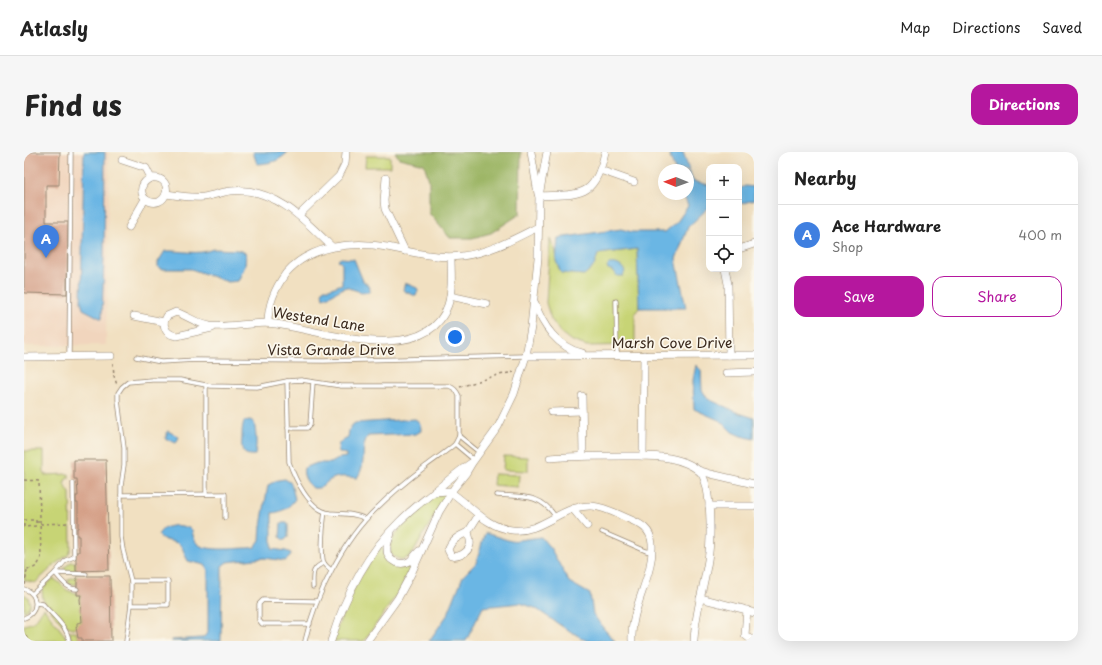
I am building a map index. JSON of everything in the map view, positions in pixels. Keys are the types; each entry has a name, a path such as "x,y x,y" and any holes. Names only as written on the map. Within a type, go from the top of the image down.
{"street":[{"path":"299,215 339,176 344,164 346,152"},
{"path":"331,641 342,610 357,576 374,551 412,510 473,461 498,427 514,394 526,356 538,258 538,196 531,152"},
{"path":"538,196 547,152"},
{"path":"538,196 583,192 593,184 600,170 605,152"},
{"path":"122,160 146,168 151,178"},
{"path":"600,170 634,182"},
{"path":"151,178 159,178 163,181 167,189 166,194 165,197 158,202 153,203 145,199 142,192 143,183 151,178"},
{"path":"386,178 384,201 385,209 405,251"},
{"path":"166,194 194,198 230,191 242,190 255,192 277,200 299,215 332,247"},
{"path":"129,227 145,199"},
{"path":"268,323 269,307 277,287 289,271 304,258 320,251 332,247 355,244 372,245 434,256 451,257 477,254 538,227"},
{"path":"742,248 754,244"},
{"name":"Westend Lane","path":"218,326 268,323 348,339 389,341 419,335 434,326 445,312 450,296 451,257"},
{"path":"726,272 728,284 728,355"},
{"path":"450,296 487,304"},
{"name":"Marsh Cove Drive","path":"534,299 542,320 555,337 571,350 590,355"},
{"path":"176,312 199,323 218,326 177,336 168,334 165,330 164,322 168,316 176,312"},
{"path":"134,316 164,322"},
{"path":"643,456 644,355"},
{"name":"Marsh Cove Drive","path":"526,356 754,355"},
{"path":"24,357 69,356 110,358"},
{"path":"726,373 754,372"},
{"path":"582,396 583,456"},
{"path":"551,412 582,411"},
{"path":"550,458 583,456 643,456 669,458 711,474 754,484"},
{"path":"367,641 398,598 411,574 439,512 473,461"},
{"path":"694,641 709,549 709,506 705,480 695,468"},
{"path":"434,492 451,492 478,516 498,527 514,531 535,527 555,516 584,506 603,508 641,525 650,533 652,552 633,620 632,641"},
{"path":"709,506 754,506"},
{"path":"573,509 587,526"},
{"path":"468,532 478,516"},
{"path":"393,529 387,548 387,554 394,562 399,563 410,560 422,547"},
{"path":"700,598 754,613"},
{"path":"746,610 745,635 750,639 754,639"}],"lane":[{"path":"69,356 71,152"},
{"path":"616,301 617,355"},
{"name":"Vista Grande Drive","path":"136,357 162,362 196,360 330,361 526,356"},
{"path":"126,641 131,605 131,581 121,537 121,495 124,448 118,407 118,393 128,382 180,380 206,386 257,387 287,381 302,380 342,386 449,386 455,389 459,396 459,436 455,444 395,491 366,519 343,550 331,570 317,601 305,641"},
{"path":"287,381 288,458 291,470 313,505 325,512 354,514 366,519"},
{"path":"288,428 307,428 310,425 313,382"},
{"path":"206,386 206,493"},
{"path":"459,436 480,453"},
{"path":"455,444 473,461"},
{"path":"32,594 55,573 66,560 74,557 73,483"},
{"path":"121,495 225,494 225,518"},
{"path":"497,495 540,500 555,516"},
{"path":"325,512 323,527 324,563 331,570"},
{"path":"602,532 646,551 652,552"},
{"path":"313,587 313,574 315,568 324,563"},
{"path":"55,573 86,574"},
{"path":"55,573 65,585 73,589 77,589"},
{"path":"131,581 168,581 168,605 131,605"},
{"path":"24,589 32,594 36,603 31,614 24,618"},
{"path":"310,624 262,624 259,620 259,604 263,600 317,601"},
{"path":"36,603 43,604 64,629 69,637 69,641"},
{"path":"24,637 28,641"}],"path":[{"path":"110,358 113,363 114,376 119,391"},
{"path":"455,389 482,380 522,370"},
{"path":"24,480 39,480 40,522 40,560 36,566 27,569 24,568"},
{"path":"24,520 36,520 36,522 41,522 41,524 71,523"},
{"path":"24,524 24,527 36,526 36,522"},
{"path":"25,581 27,569"}],"shaded area":[{"path":"24,152 109,152 106,345 24,346"}],"green space":[{"path":"395,152 521,152 520,214 491,233 472,238 450,238 429,213 429,180 424,164 399,158"},
{"path":"366,156 390,156 390,167 365,167"},
{"path":"550,239 556,252 556,261 562,273 584,275 594,266 598,254 637,249 639,308 635,313 635,345 587,346 570,340 560,332 551,319 546,303"},
{"path":"24,451 44,451 44,475 69,474 69,478 66,479 64,484 70,493 71,549 68,555 35,583 24,580"},
{"path":"504,456 528,457 528,471 503,470"},
{"path":"494,474 519,475 518,487 493,485"},
{"path":"447,493 413,553 405,559 400,559 391,555 390,545 392,540 408,517 432,496"},
{"path":"385,541 384,554 386,559 391,564 413,562 401,589 364,641 333,641 342,615 359,578"},
{"path":"71,562 76,562 76,572 67,572 65,570 65,567"},
{"path":"77,576 77,585 69,583 69,579"},
{"path":"53,579 68,591 81,595 82,622 76,628 72,628 61,623 43,600 42,590 45,585"},
{"path":"24,594 28,597 30,604 24,612"},
{"path":"44,608 66,637 67,641 31,641 24,632 24,625 34,621"},
{"path":"69,632 76,632 78,638 82,638 82,641 72,641"}],"water":[{"path":"84,152 105,152 102,319 83,309 81,302"},
{"path":"253,152 288,152 281,158 274,161 257,164"},
{"path":"668,152 683,152 687,164 673,164"},
{"path":"694,181 706,184 706,210 688,227 676,259 686,308 639,308 637,249 598,254 594,266 584,275 561,273 556,261 558,238 621,229 632,232 665,232 677,222 688,206 686,200 694,200"},
{"path":"745,186 754,187 754,200 742,203 742,188"},
{"path":"213,249 238,250 246,253 245,266 238,281 228,282 191,269 162,269 158,267 158,262 165,251 201,252"},
{"path":"341,258 354,259 363,281 370,287 369,292 361,292 346,287 323,298 322,293 324,289 329,289 342,284 342,264 338,260"},
{"path":"609,264 616,264 622,267 625,271 623,276 617,276 614,271 608,269 607,266"},
{"path":"405,283 417,288 418,290 416,296 403,290"},
{"path":"696,365 701,370 702,390 708,399 754,418 754,439 732,432 721,421 694,409 693,380"},
{"path":"415,419 419,423 421,429 421,431 416,434 368,436 364,446 362,467 357,478 336,477 317,488 313,488 306,479 304,468 317,463 331,463 340,458 346,457 346,454 340,453 338,450 339,444 348,438 350,429 355,423"},
{"path":"250,420 254,422 256,442 255,455 247,454 242,449 242,430 244,421"},
{"path":"168,431 179,437 176,443 165,438"},
{"path":"285,479 291,483 295,499 285,509 272,513 272,549 291,553 290,557 285,561 265,558 227,562 222,566 221,641 171,641 202,638 208,631 208,570 205,565 188,561 179,544 161,538 158,535 163,529 168,527 182,526 192,530 194,538 198,544 208,548 222,549 255,547 260,540 268,485 278,480"},
{"path":"281,523 288,524 288,537 285,540 280,537"},
{"path":"485,533 511,541 541,537 551,549 569,582 590,594 593,614 615,641 587,641 535,608 520,603 483,607 466,641 429,641 448,614 463,576 476,563"}],"building":[{"path":"24,152 60,152 59,185 46,185 46,222 68,222 67,294 24,293"},
{"path":"74,460 106,460 109,570 76,571 76,552 79,552 79,536 77,536 78,503 76,503 76,496 78,496 77,479 74,479"},
{"path":"77,576 110,576 111,641 82,641 82,638 78,638 76,627 77,623 82,622 81,595 77,595"}],"place":[{"name":"Ace Hardware","path":"46,258"}]}
